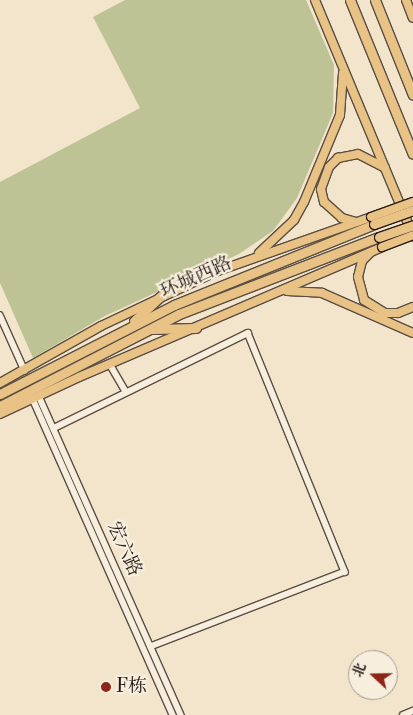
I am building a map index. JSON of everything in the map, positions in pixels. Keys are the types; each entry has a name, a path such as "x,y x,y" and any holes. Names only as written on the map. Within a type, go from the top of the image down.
{"highway":[{"path":"350,0 413,154"},
{"path":"375,0 413,95"},
{"name":"环城西路","path":"0,394 126,328 225,282 372,220 413,210"},
{"name":"环城西路","path":"0,406 147,329 264,280 413,225"},
{"path":"126,328 161,296"},
{"path":"147,329 196,328"}],"main road":[{"path":"0,414 372,250 413,236 387,170 314,0"},
{"path":"406,0 413,18"},
{"path":"254,257 294,220 304,202 340,115 344,82 342,63"},
{"path":"356,222 342,218 324,202 321,189 329,167 338,158 358,154 376,161 387,170"},
{"path":"0,383 161,296 254,257 356,222 372,220 413,202"},
{"path":"372,250 362,261 358,277 364,300 385,313 398,313 413,306"},
{"path":"277,292 294,289 322,293 413,332"}],"street":[{"path":"0,315 25,371"},
{"path":"54,428 125,390 248,333 345,572 151,647"},
{"path":"110,364 125,390"},
{"name":"宏六路","path":"36,397 54,428 181,715"},
{"name":"宏六路","path":"36,397 174,715"},
{"path":"403,715 413,711"}],"green space":[{"path":"125,0 306,0 334,65 333,113 297,198 273,231 239,254 103,317 33,358 0,283 0,182 140,108 93,17"}],"place":[{"name":"F栋","path":"106,687"}]}
